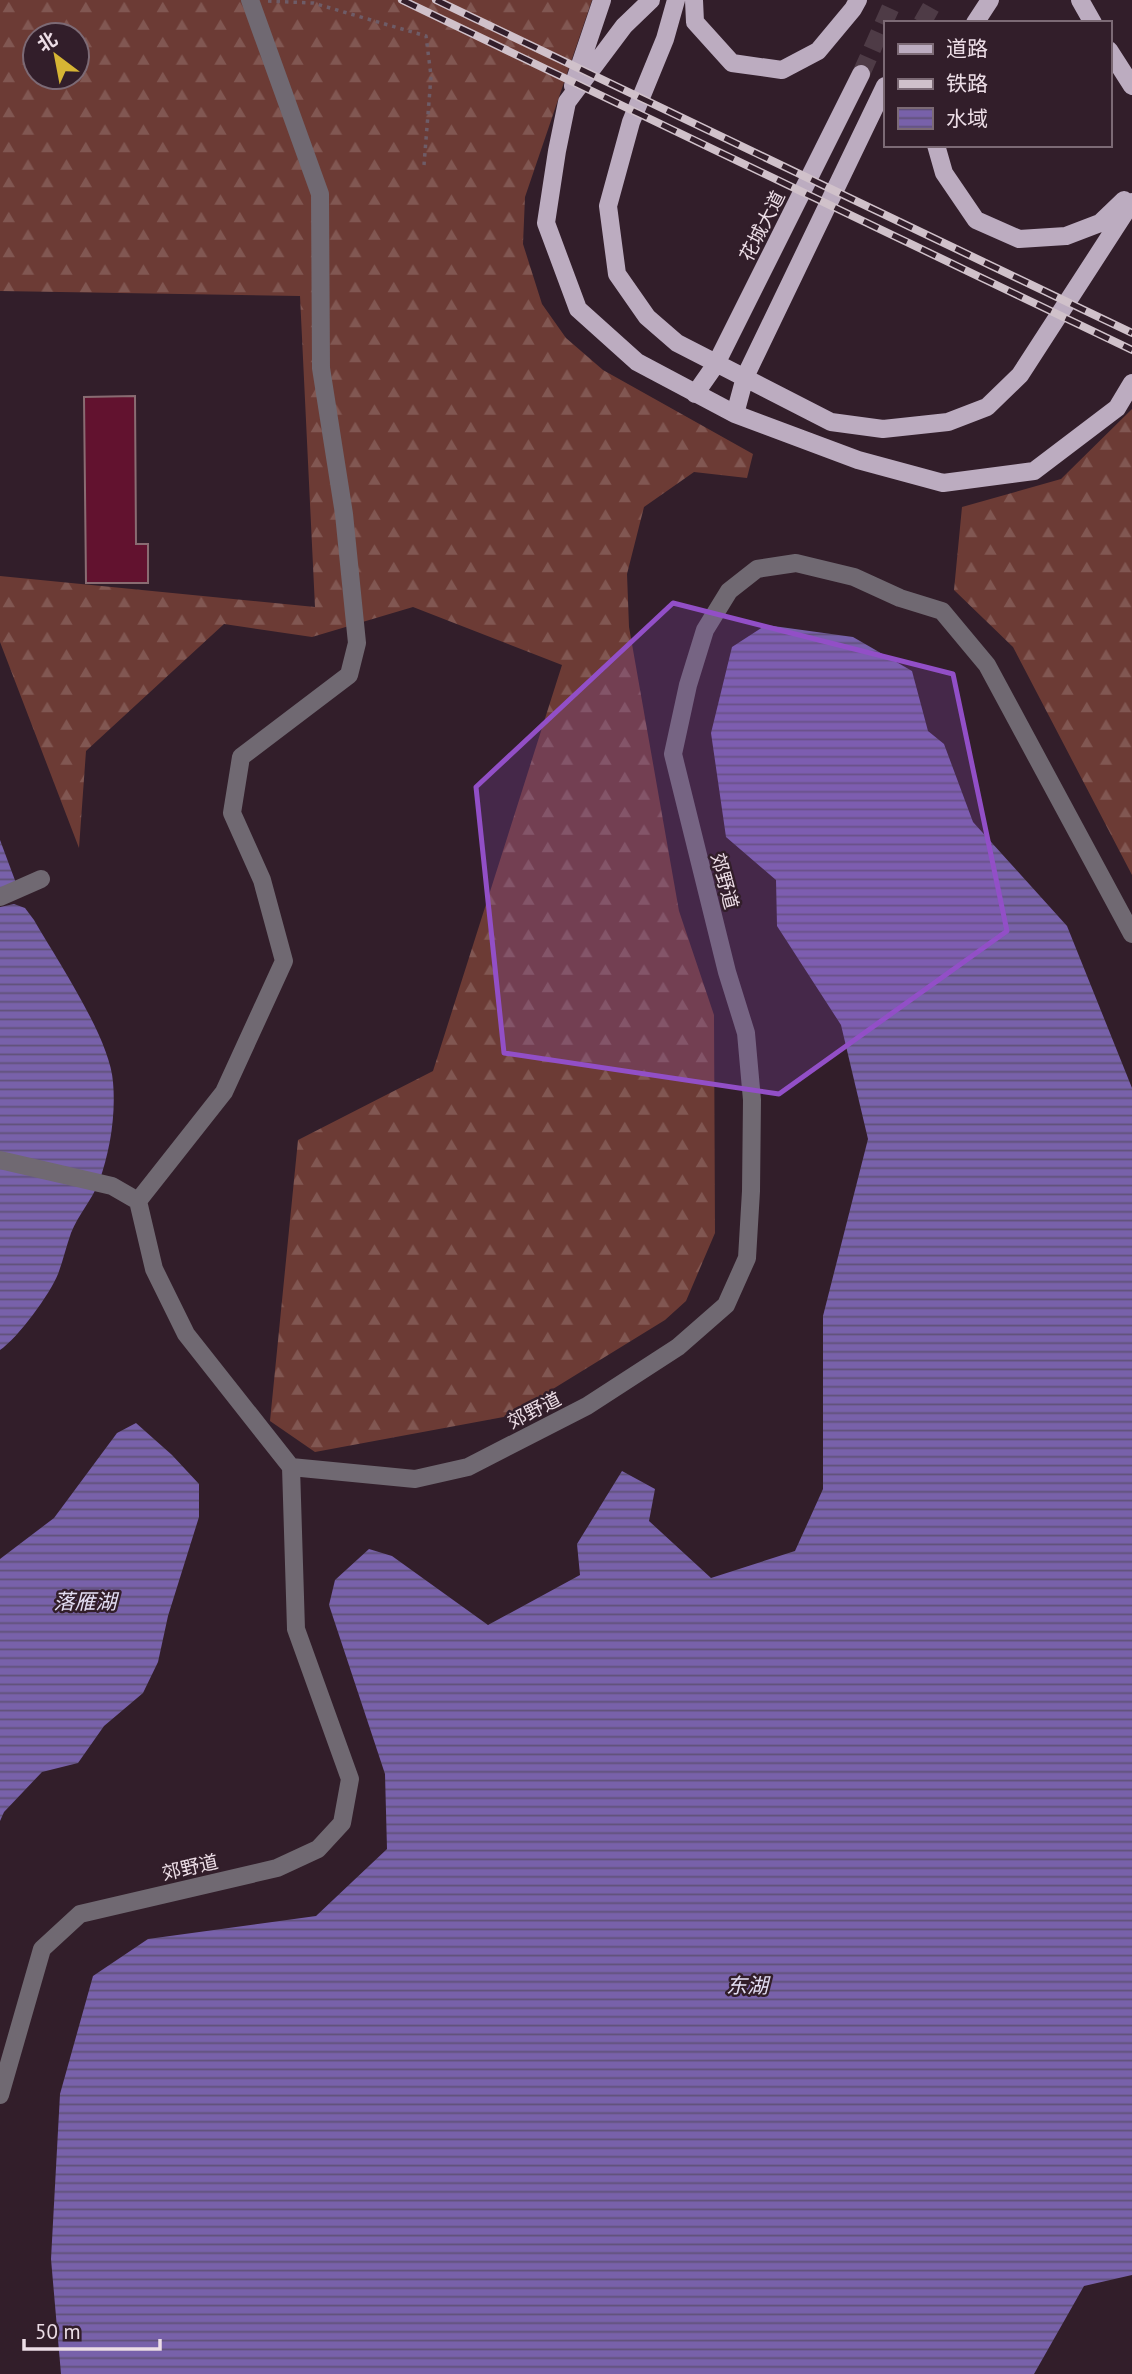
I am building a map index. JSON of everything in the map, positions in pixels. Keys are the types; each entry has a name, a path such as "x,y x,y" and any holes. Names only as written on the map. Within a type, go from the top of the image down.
{"main road":[{"path":"602,0 567,102 556,151 546,223 578,309 637,362 735,414 858,460 943,483 1034,471 1116,408 1132,383"},
{"path":"567,102 624,26 651,0"},
{"path":"676,0 665,39 631,122 608,206 617,274 647,317 677,343 831,422 883,429 948,422 987,407 1020,375 1132,202"},
{"path":"694,0 695,22 732,63 782,70 818,51 858,0"},
{"path":"976,21 990,0"},
{"path":"1080,0 1092,21"},
{"path":"1112,55 1132,86"},
{"name":"花城大道","path":"695,394 716,364 861,74"},
{"path":"735,414 745,377 884,88"},
{"path":"937,147 944,173 976,220 1019,239 1066,236 1100,223 1132,193"}],"street":[{"path":"138,1200 224,1092 285,961 262,880 232,813 241,757 349,675 357,643 344,514 321,368 320,194 250,0"},
{"name":"郊野道","path":"0,2095 42,1949 80,1914 277,1868 318,1849 342,1823 350,1779 296,1629 291,1466 415,1479 468,1468 587,1406 678,1347 726,1305 747,1258 752,1100 746,1033 691,834 683,786 673,754 688,685 705,630 729,591 757,569 796,563 854,577 900,598 942,611 987,664 1132,934"},
{"path":"0,897 41,879"},
{"path":"0,1160 113,1186 138,1200 154,1269 186,1334 291,1466"}],"path":[{"path":"267,0 313,3 426,36 431,76 424,165"}],"highlighted area":[{"path":"673,603 953,674 1007,931 779,1094 504,1053 476,787"}],"green space":[{"path":"0,0 592,0 525,197 523,244 542,304 566,338 603,370 753,454 747,478 694,472 644,507 627,574 629,627 679,911 714,1015 715,1233 686,1301 665,1320 509,1416 315,1452 270,1421 298,1140 433,1071 562,665 413,607 312,637 224,624 86,751 79,848 0,642 0,576 315,607 300,296 0,291"},
{"path":"1132,409 1132,875 1013,647 954,590 962,507 1061,479"}],"water":[{"name":"东湖","path":"766,625 853,637 912,671 928,731 944,744 973,822 1067,926 1132,1088 1132,2275 1084,2286 1034,2374 61,2374 51,2259 60,2094 93,1976 148,1939 316,1916 387,1849 385,1774 329,1605 335,1580 369,1549 392,1556 488,1625 580,1575 577,1544 622,1471 655,1489 649,1521 711,1578 795,1551 823,1489 823,1316 868,1139 841,1025 777,926 776,880 726,837 711,733 732,647"},
{"path":"0,840 16,883 0,890"},
{"path":"14,904 25,908 34,920 93,1022 110,1064 114,1107 109,1145 99,1182 74,1226 58,1274 33,1315 0,1350 0,907"},
{"name":"落雁湖","path":"136,1423 199,1484 199,1517 168,1616 158,1662 143,1693 104,1726 78,1763 42,1772 4,1812 0,1821 0,1559 54,1518 117,1433"}],"building":[{"path":"135,396 136,544 148,544 148,583 86,583 84,397"}],"tunnel":[{"path":"885,21 894,0"},
{"path":"923,21 935,0"},
{"path":"861,74 884,22"}],"railway":[{"path":"402,0 1132,350"},
{"path":"436,0 1132,333"}]}
